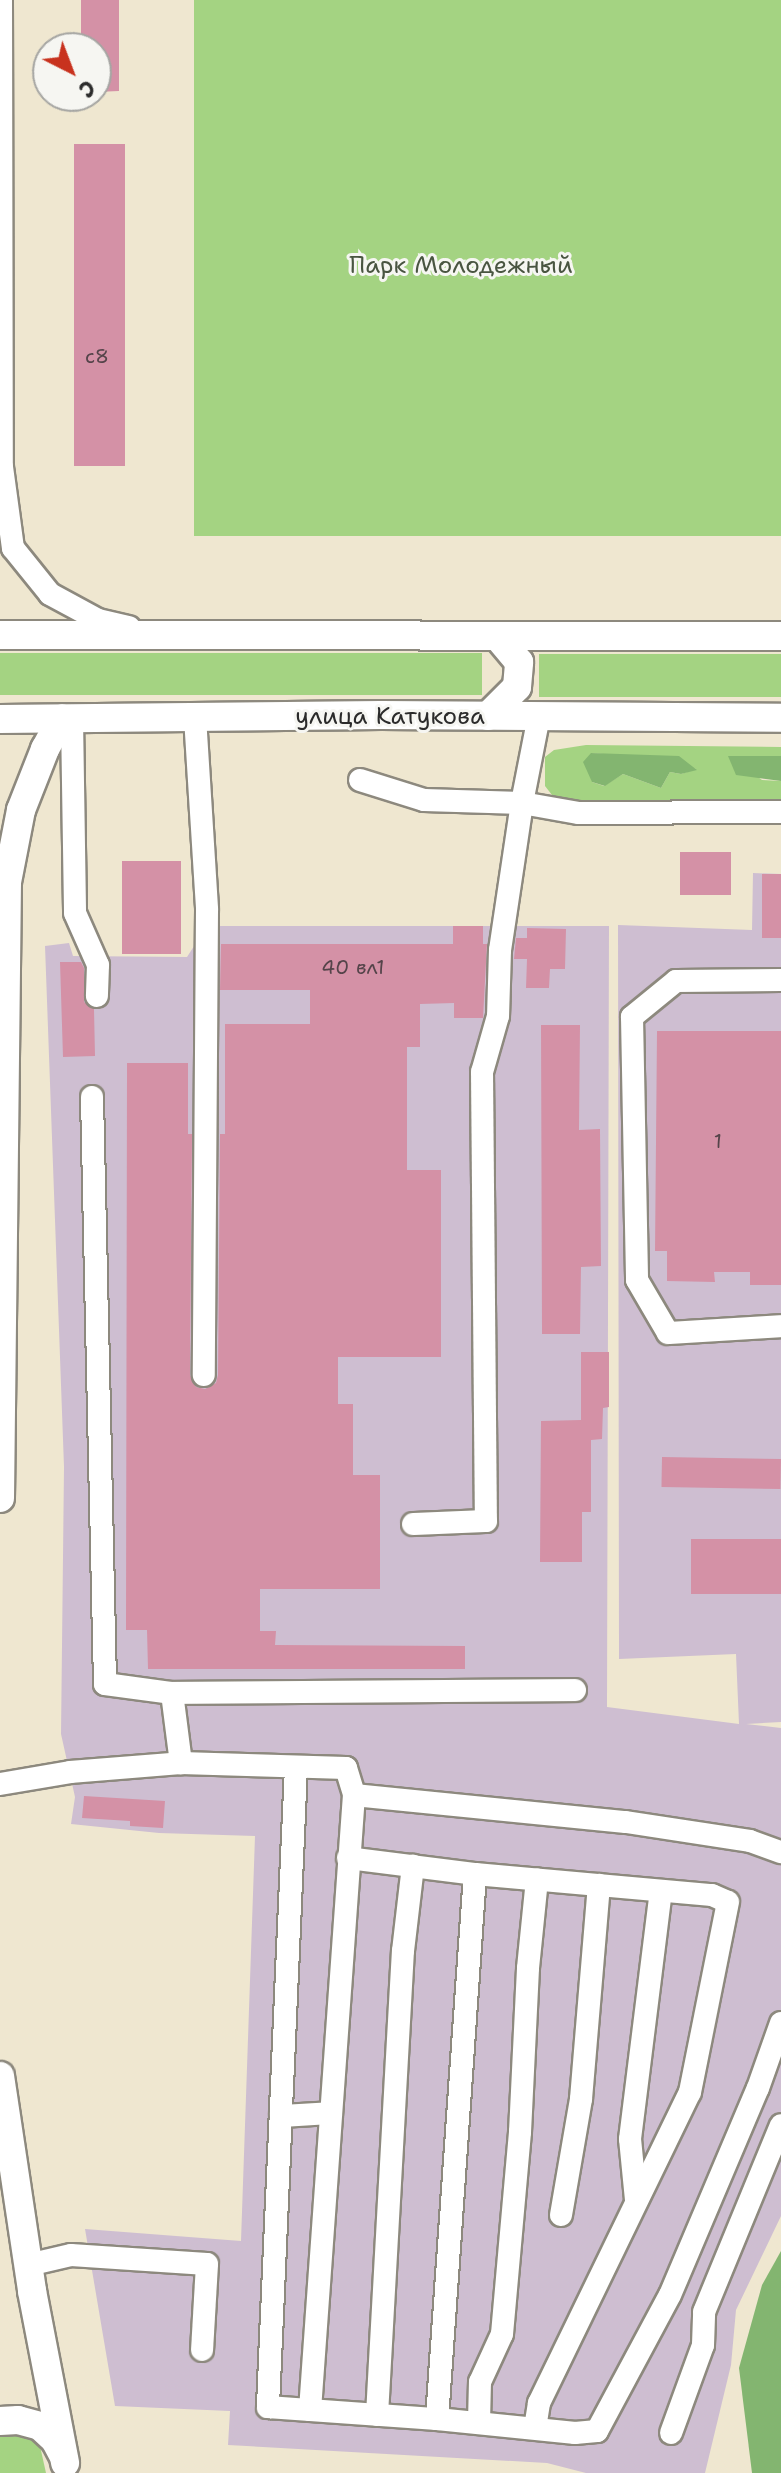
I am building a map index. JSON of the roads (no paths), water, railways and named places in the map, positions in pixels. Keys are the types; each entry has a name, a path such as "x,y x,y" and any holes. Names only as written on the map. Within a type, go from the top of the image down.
{"main road":[{"path":"0,635 781,636"},
{"path":"488,716 517,687 519,662 498,637"},
{"path":"0,1498 7,882 21,810 45,749 67,718"},
{"name":"улица Катукова","path":"0,719 781,718"},
{"path":"0,849 7,882"},
{"path":"0,2076 28,2265 66,2468"},
{"path":"0,2421 18,2420 40,2426 55,2440 66,2468"}],"street":[{"path":"1,0 1,473 13,548 50,594 98,620 165,636"},
{"path":"413,1524 486,1521 482,1072 498,1016 500,950 522,803 539,716"},
{"path":"195,717 207,910 204,1375"},
{"path":"67,718 75,913 98,965 97,996"},
{"path":"360,780 424,800 522,803 579,813 781,812"},
{"path":"781,980 676,981 632,1017 637,1280 668,1333 781,1326"},
{"path":"92,1097 105,1684 172,1693 575,1690"},
{"path":"172,1693 181,1763"},
{"path":"0,1784 70,1772 181,1763 346,1768 354,1795 310,2410"},
{"path":"296,1767 268,2407 479,2422 575,2433 597,2431 670,2295 758,2088 781,2023"},
{"path":"354,1795 626,1822 750,1841 781,1852"},
{"path":"348,1858 475,1874 712,1895 728,1902 690,2092 539,2403 535,2427"},
{"path":"377,2415 403,1951 413,1866"},
{"path":"437,2419 475,1874"},
{"path":"479,2422 480,2382 502,2334 520,2132 528,1968 537,1879"},
{"path":"561,2215 581,2099 599,1885"},
{"path":"637,2201 630,2139 661,1891"},
{"path":"281,2116 331,2113"},
{"path":"671,2433 703,2345 704,2312 781,2125"},
{"path":"28,2265 71,2255 207,2264 202,2350"}],"park label":[{"name":"Парк Молодежный","path":"461,266"}]}
